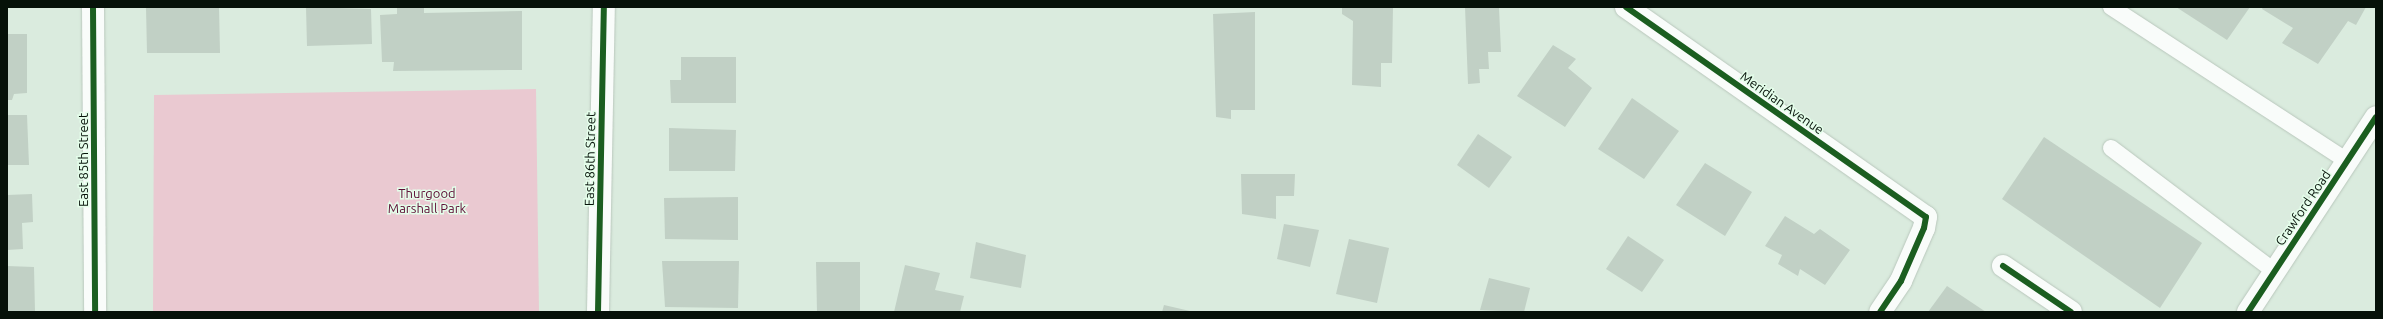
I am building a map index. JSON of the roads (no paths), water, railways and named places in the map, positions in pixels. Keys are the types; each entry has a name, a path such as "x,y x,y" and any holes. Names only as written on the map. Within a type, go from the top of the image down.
{"street":[{"name":"East 85th Street","path":"93,7 95,312"},
{"name":"East 86th Street","path":"598,312 604,7"},
{"name":"Meridian Avenue","path":"1626,7 1926,217 1924,228 1901,281 1880,312"},
{"name":"Crawford Road","path":"2248,312 2376,117"},
{"path":"2003,266 2071,312"}],"lane":[{"path":"2111,7 2347,161"},
{"path":"2111,148 2274,271"}],"park label":[{"name":"Thurgood Marshall Park","path":"427,202"}]}
